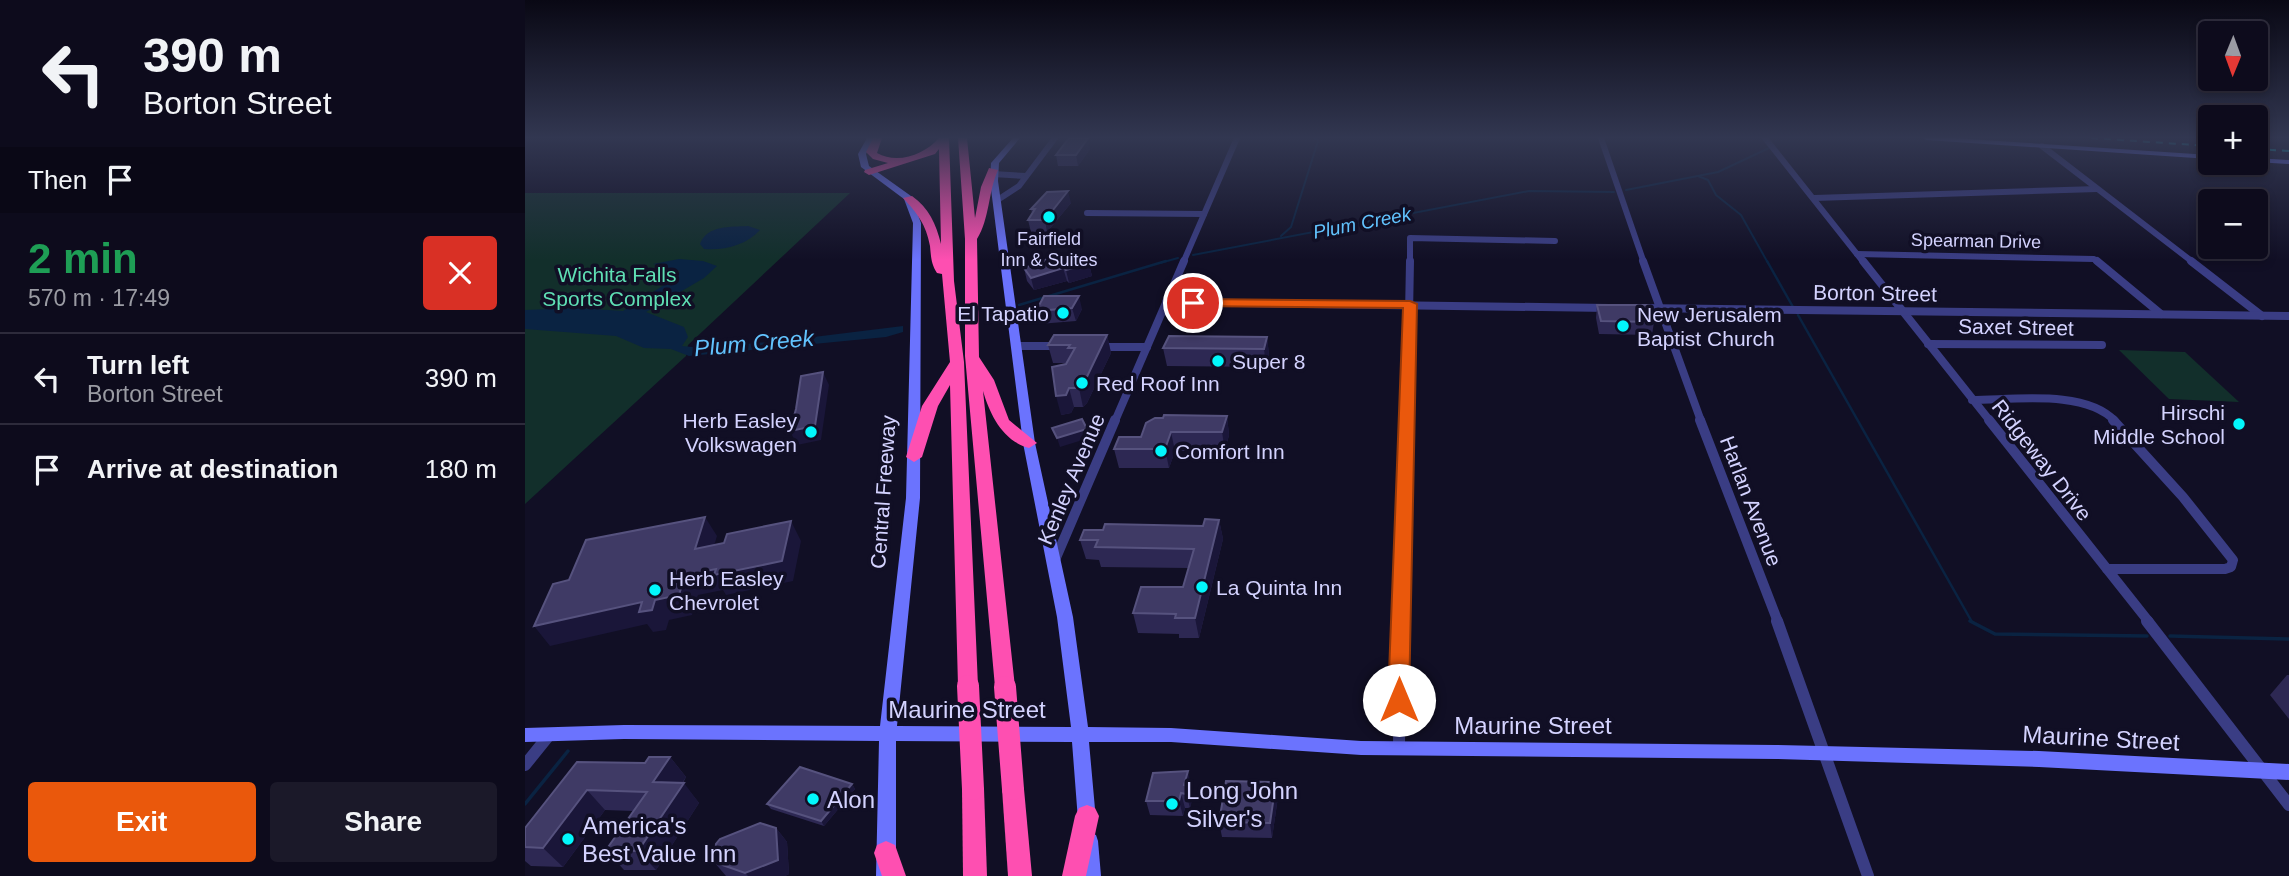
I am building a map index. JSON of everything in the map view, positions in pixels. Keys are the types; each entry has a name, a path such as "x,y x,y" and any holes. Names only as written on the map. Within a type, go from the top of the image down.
{"highway":[{"path":"945,179 949,281 964,359 1005,687 1020,876"},
{"path":"966,179 971,239 964,359 968,686 975,876"},
{"path":"971,239 980,227 988,179"},
{"path":"908,198 920,205 931,225 937,264 949,281"},
{"path":"914,457 930,406 964,359"},
{"path":"964,359 987,380 996,411 1003,423 1029,443"},
{"path":"1074,876 1087,816"}],"main road":[{"path":"879,179 908,198"},
{"path":"994,179 1029,443 1065,617 1080,734 1091,876"},
{"name":"Central Freeway","path":"889,868 888,733 914,457 917,223 908,198"},
{"name":"Maurine Street","path":"525,735 1171,735 1399,749 2039,759 2289,772"}],"street":[{"path":"996,195 1014,188 1022,179"},
{"name":"Kenley Avenue","path":"1054,563 1219,179"},
{"name":"Harlan Avenue","path":"1615,179 1661,308 1675,357 1790,653 1868,876"},
{"name":"Ridgeway Drive","path":"1798,179 2107,569 2289,805"},
{"path":"2084,179 2262,316"},
{"path":"996,195 1014,188"},
{"path":"1814,198 2097,189"},
{"path":"1087,213 1204,214"},
{"path":"1399,749 1399,650 1410,238 1555,241"},
{"name":"Spearman Drive","path":"1857,254 2094,259 2161,314"},
{"path":"1166,302 1622,308"},
{"name":"Borton Street","path":"1635,308 2289,316"},
{"name":"Saxet Street","path":"1929,344 2102,345"},
{"path":"1016,346 1074,346"},
{"path":"1087,346 1147,347"},
{"path":"1972,400 2072,401 2106,411 2183,497 2232,560 2231,567 2225,569 2107,569"},
{"path":"525,765 551,733"}],"green space":[{"name":"Wichita Falls Sports Complex","path":"525,193 850,193 688,345 686,356 525,504"},
{"path":"2119,350 2185,352 2239,402 2169,399"}],"water":[{"path":"748,226 760,230 742,243 711,249 704,249 700,244 708,233 714,230"},
{"path":"679,259 703,261 717,266 704,278 646,312 684,327 688,337 682,346 702,348 903,326 903,332 886,337 689,356 671,349 644,348 616,336 525,329 525,310 577,308 623,311 672,280 680,271 653,264"}],"building":[{"path":"1068,191 1045,220 1028,220 1035,209 1031,209 1047,192"},
{"path":"1078,253 1089,264 1066,270 1063,268 1031,278 1024,268 1055,256 1058,258"},
{"path":"1044,296 1079,296 1072,308 1036,311"},
{"path":"1597,305 1649,305 1654,322 1601,321"},
{"path":"1054,335 1107,335 1083,385 1069,388 1066,395 1056,396 1052,367 1066,364 1075,348 1068,348 1070,345 1048,345"},
{"path":"1169,336 1267,337 1264,349 1163,348"},
{"path":"823,372 815,426 790,431 801,376"},
{"path":"1164,415 1227,416 1222,432 1171,432 1165,449 1114,449 1119,437 1141,437 1146,423 1155,418 1163,418"},
{"path":"1082,419 1087,429 1057,438 1052,428"},
{"path":"705,517 695,549 724,543 727,534 791,521 782,561 714,575 716,569 685,575 679,595 655,600 652,610 639,612 642,602 534,626 553,584 569,580 586,540"},
{"path":"1205,519 1219,520 1195,618 1175,618 1176,614 1133,613 1141,587 1183,587 1194,549 1095,547 1098,540 1080,540 1084,530 1103,530 1105,524 1203,526"},
{"path":"649,757 670,757 653,782 684,783 638,851 606,850 647,792 587,790 543,848 525,847 525,828 577,762 645,763"},
{"name":"Alon","path":"800,767 852,784 821,821 767,804"},
{"path":"1188,771 1184,785 1188,786 1186,794 1181,793 1179,801 1146,801 1153,773"},
{"path":"1226,781 1276,782 1270,823 1219,822"},
{"path":"760,823 776,828 778,860 745,873 714,862 716,844 720,839"}],"waterway":[{"path":"1281,236 1291,227 1306,179"},
{"name":"Plum Creek","path":"1626,190 1683,179"},
{"path":"1705,179 1716,195 1741,215 1768,263"},
{"name":"Plum Creek","path":"1193,255 1529,191 1614,192"},
{"name":"Plum Creek","path":"1160,263 1178,258"},
{"name":"Plum Creek","path":"1019,305 1166,261"},
{"path":"1767,261 1793,307"},
{"path":"1798,315 1972,622"},
{"path":"1970,621 1995,634 2147,636"},
{"path":"2170,636 2289,639"},
{"path":"525,804 568,751"}],"place":[{"name":"Fairfield Inn & Suites","path":"1049,217"},
{"name":"El Tapatio","path":"1063,313"},
{"name":"New Jerusalem Baptist Church","path":"1623,326"},
{"name":"Super 8","path":"1218,361"},
{"name":"Red Roof Inn","path":"1082,383"},
{"name":"Hirschi Middle School","path":"2239,424"},
{"name":"Herb Easley Volkswagen","path":"811,432"},
{"name":"Comfort Inn","path":"1161,451"},
{"name":"La Quinta Inn","path":"1202,587"},
{"name":"Herb Easley Chevrolet","path":"655,590"},
{"name":"Alon","path":"813,799"},
{"name":"Long John Silver's","path":"1172,804"},
{"name":"America's Best Value Inn","path":"568,839"}],"route":[{"path":"1193,303 1410,304 1399,700"}]}
